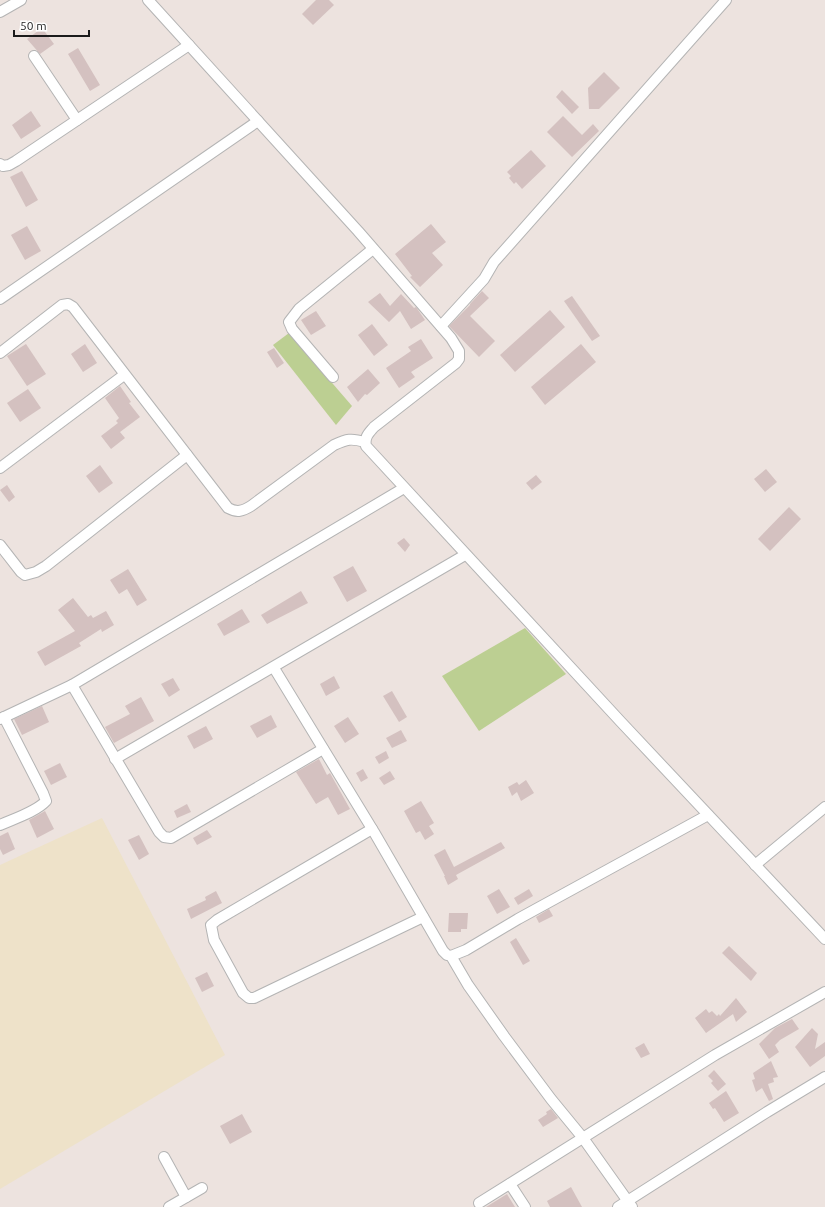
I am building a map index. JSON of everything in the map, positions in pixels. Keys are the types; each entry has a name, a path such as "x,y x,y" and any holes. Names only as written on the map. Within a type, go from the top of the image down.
{"street":[{"path":"0,12 20,0"},
{"path":"148,0 373,249 441,326 459,351 459,359 451,367 374,427 366,436 366,446 825,939"},
{"path":"441,326 484,279 494,262 726,0"},
{"path":"0,164 3,166 9,165 189,45"},
{"path":"34,56 76,120"},
{"path":"0,299 258,121"},
{"path":"333,377 292,329 290,322 299,309 373,249"},
{"path":"0,354 62,305 68,304 73,307 228,508 234,511 245,510 334,445 344,440 353,438 365,442"},
{"path":"0,468 124,375"},
{"path":"0,545 25,575 36,572 46,566 187,455"},
{"path":"0,825 35,809 46,801 46,797 1,718 72,685 404,488"},
{"path":"115,759 274,668 466,555"},
{"path":"274,668 372,829 443,951 447,955 451,956 468,984 504,1036 583,1138 630,1204"},
{"path":"72,685 159,832 164,837 171,838 323,749"},
{"path":"755,865 825,807"},
{"path":"451,956 466,950 518,919 708,815"},
{"path":"372,829 278,883 211,925 214,940 243,993 249,998 254,998 423,917"},
{"path":"479,1203 715,1055 825,992"},
{"path":"618,1207 630,1204 767,1112 825,1077"},
{"path":"164,1156 186,1197"},
{"path":"510,1184 525,1207"},
{"path":"169,1207 202,1188"}],"shaded area":[{"path":"102,818 225,1055 0,1189 0,865"}],"green space":[{"path":"289,333 352,406 336,425 273,345"},
{"path":"525,628 566,674 479,731 442,676"}],"building":[{"path":"316,0 329,0 334,5 313,25 302,14"},
{"path":"42,28 54,44 40,54 27,39"},
{"path":"78,48 100,85 90,91 68,54"},
{"path":"604,72 620,88 599,109 589,109 588,88"},
{"path":"562,90 579,107 572,114 556,97"},
{"path":"31,111 41,126 21,139 12,125"},
{"path":"563,116 582,135 593,124 599,131 572,157 547,132"},
{"path":"531,150 546,166 522,189 516,182 514,184 509,178 511,176 507,172"},
{"path":"22,171 38,200 26,207 10,177"},
{"path":"431,224 446,242 432,253 443,265 420,287 410,277 412,276 395,254"},
{"path":"27,226 41,251 25,260 11,235"},
{"path":"482,291 489,298 470,316 495,341 479,357 449,326"},
{"path":"380,293 390,306 401,294 414,308 416,307 425,320 411,329 400,311 389,322 368,302"},
{"path":"572,296 600,336 592,341 564,301"},
{"path":"550,310 565,327 515,372 500,355"},
{"path":"316,311 326,326 311,335 301,320"},
{"path":"372,324 388,345 374,356 358,335"},
{"path":"421,339 433,358 411,372 415,377 399,388 386,368 411,351 408,347"},
{"path":"26,344 46,374 27,386 7,356"},
{"path":"85,344 97,363 83,372 71,354"},
{"path":"581,344 596,362 545,405 531,387"},
{"path":"274,348 284,363 277,368 267,352"},
{"path":"368,369 380,383 367,395 365,394 358,402 347,387"},
{"path":"120,386 131,402 129,403 140,417 120,432 125,438 111,449 101,436 118,423 116,421 119,418 105,398"},
{"path":"28,389 41,408 20,422 7,403"},
{"path":"100,465 113,483 99,493 86,476"},
{"path":"766,469 777,482 765,492 754,479"},
{"path":"536,475 542,482 532,490 526,483"},
{"path":"7,485 15,497 9,502 0,490"},
{"path":"789,507 801,519 770,551 758,539"},
{"path":"404,538 410,545 405,552 397,543"},
{"path":"353,566 367,591 347,602 333,577"},
{"path":"128,569 147,600 137,606 127,589 119,594 110,580"},
{"path":"301,591 308,603 267,624 261,615"},
{"path":"73,598 88,617 91,615 93,618 106,611 114,625 102,632 101,629 79,643 81,646 45,666 37,652 75,631 58,610"},
{"path":"242,609 250,622 224,636 217,624"},
{"path":"334,676 340,688 326,696 320,684"},
{"path":"173,678 180,690 169,697 161,684"},
{"path":"392,691 407,717 399,722 383,696"},
{"path":"141,697 154,721 114,743 105,727 130,714 125,706"},
{"path":"42,706 49,722 22,735 14,719"},
{"path":"271,715 277,727 257,738 250,726"},
{"path":"348,717 359,734 345,743 334,726"},
{"path":"206,726 213,739 194,749 187,736"},
{"path":"401,730 407,741 392,748 386,738"},
{"path":"386,751 389,758 379,764 375,757"},
{"path":"319,759 327,775 330,773 350,809 338,815 328,797 316,804 296,772"},
{"path":"60,763 67,777 51,785 44,771"},
{"path":"363,769 368,778 361,782 356,773"},
{"path":"390,771 395,779 384,785 379,778"},
{"path":"526,780 534,793 521,801 517,792 512,796 508,787 517,782 519,785"},
{"path":"421,801 434,823 429,826 434,834 425,840 420,831 416,833 404,811"},
{"path":"187,804 191,812 177,818 174,811"},
{"path":"45,811 54,829 37,838 29,820"},
{"path":"207,830 212,837 197,845 193,838"},
{"path":"8,832 15,849 3,855 0,849 0,836"},
{"path":"139,835 149,854 139,860 128,840"},
{"path":"501,842 505,848 456,875 458,879 448,885 434,855 445,849 454,867"},
{"path":"499,889 510,907 497,914 487,896"},
{"path":"529,889 533,896 518,905 514,898"},
{"path":"216,891 222,903 191,919 187,909 206,900 205,897"},
{"path":"549,909 553,916 539,923 536,917"},
{"path":"449,913 468,913 467,929 461,929 461,932 448,932"},
{"path":"516,938 530,961 523,965 510,942"},
{"path":"729,946 757,973 751,981 722,953"},
{"path":"207,972 214,986 202,992 195,978"},
{"path":"736,998 747,1012 736,1022 733,1014 706,1033 695,1018 706,1009 709,1013 712,1011 717,1016 719,1014 720,1016"},
{"path":"792,1019 799,1029 780,1040 775,1045 779,1052 769,1059 759,1044 775,1028"},
{"path":"812,1028 818,1034 815,1049 825,1042 825,1056 810,1067 795,1047"},
{"path":"644,1043 650,1054 641,1058 635,1048"},
{"path":"771,1061 778,1077 773,1078 774,1082 768,1084 773,1099 769,1101 762,1088 756,1092 752,1080 755,1079 753,1073"},
{"path":"714,1070 726,1084 718,1091 711,1083 713,1081 708,1076"},
{"path":"726,1091 739,1113 724,1122 715,1108 713,1109 709,1103"},
{"path":"551,1109 558,1118 543,1127 538,1120 547,1114 546,1112"},
{"path":"242,1114 252,1132 230,1144 220,1126"},
{"path":"571,1187 582,1207 550,1207 547,1201"},
{"path":"507,1194 515,1207 486,1207"}]}
